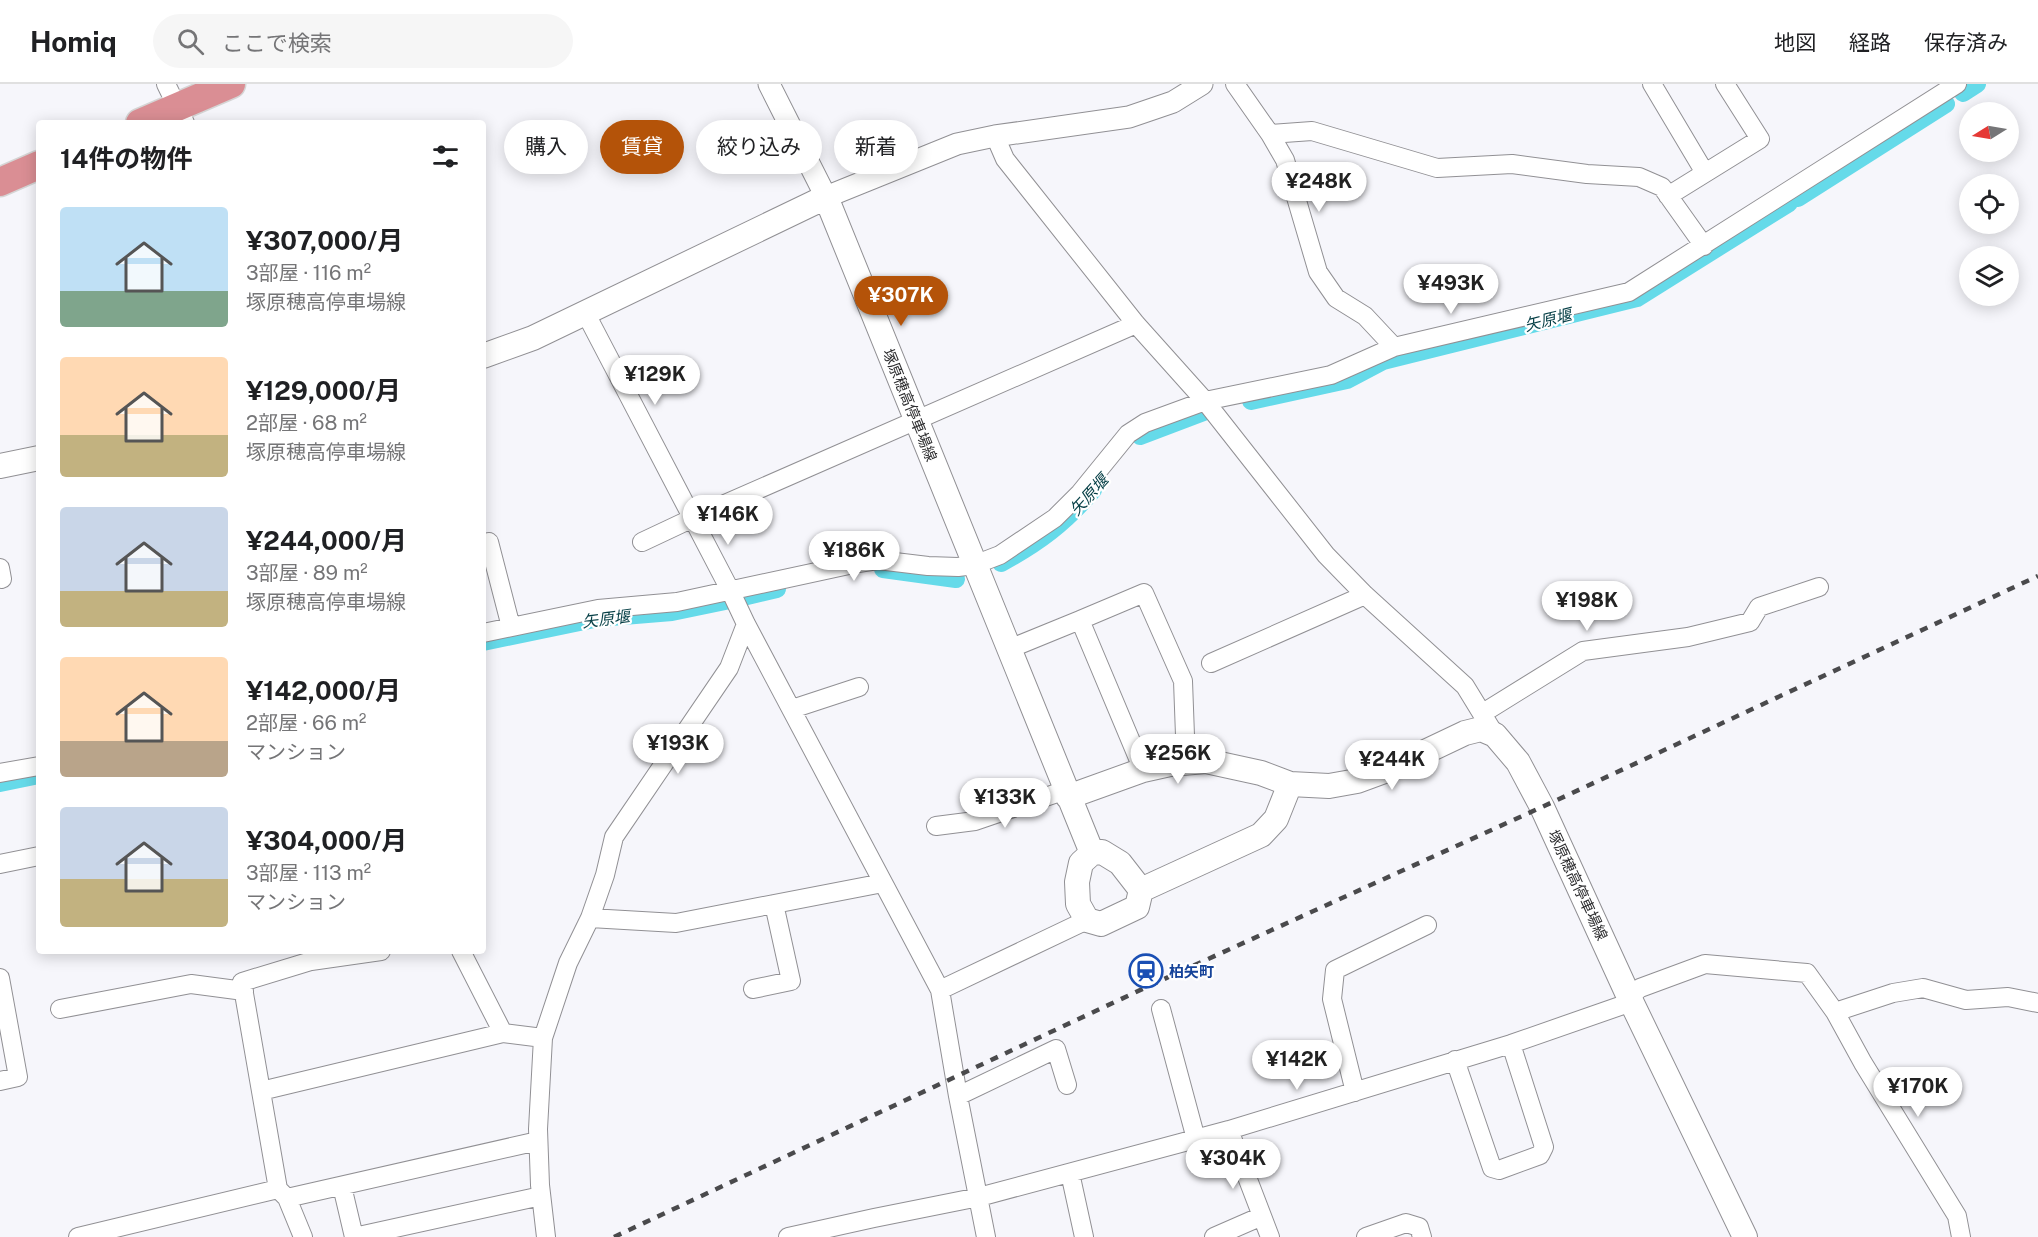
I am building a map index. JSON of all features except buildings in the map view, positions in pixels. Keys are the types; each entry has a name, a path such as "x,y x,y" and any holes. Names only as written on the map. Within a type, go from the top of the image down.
{"highway":[{"path":"146,120 176,105 231,84"},
{"path":"0,182 36,166"}],"main road":[{"path":"486,355 532,338 826,197"},
{"name":"塚原穂高停車場線","path":"826,197 1092,853"},
{"path":"0,466 36,459"},
{"path":"1067,794 1143,770 1206,761 1234,766 1290,784 1329,786 1358,781 1387,770 1465,733 1481,729 1496,735"},
{"name":"塚原穂高停車場線","path":"1496,735 1518,762 1542,807 1629,997 1744,1237"},
{"path":"1141,890 1261,835 1276,819 1290,784"},
{"path":"1102,852 1120,863 1141,890 1137,907 1101,924 1087,920 1078,904 1077,882 1081,863 1092,853 1102,852"}],"street":[{"path":"769,84 826,197 957,144 995,136 1129,117 1173,102 1202,84"},
{"path":"1235,84 1285,160 1318,272 1336,298 1365,316 1394,347"},
{"path":"1652,84 1705,173"},
{"path":"1668,196 1760,139 1725,84"},
{"path":"486,632 598,609 677,602 858,563 878,561 928,566 974,565 1000,555 1055,518 1080,493 1128,434 1145,423 1205,401 1331,375 1394,347 1629,292 1957,84"},
{"path":"1270,134 1312,131 1437,168 1512,164 1587,174 1639,177 1662,187 1704,246"},
{"path":"995,136 1005,159 1137,324 1205,401 1326,555 1365,595 1465,686 1496,735"},
{"path":"585,312 746,624 940,990 958,1096 987,1237"},
{"path":"642,542 1137,324"},
{"path":"489,542 511,627"},
{"path":"1483,713 1582,651 1688,637 1750,622 1759,607 1819,587"},
{"path":"1009,650 1144,593 1183,681 1186,763"},
{"path":"1211,663 1365,595"},
{"path":"1080,620 1143,770"},
{"path":"546,1237 538,1141 543,1038 568,963 590,918 605,875 614,837 729,668 746,624"},
{"path":"792,709 859,687"},
{"path":"0,773 36,767"},
{"path":"936,826 975,820 1067,794"},
{"path":"0,864 36,857"},
{"path":"590,918 676,923 883,883"},
{"path":"753,989 791,981 774,904"},
{"path":"940,990 1087,920"},
{"path":"1355,1092 1332,999 1335,970 1427,925"},
{"path":"303,1237 283,1193 261,1091 242,982 311,961 360,954"},
{"path":"463,954 503,1033"},
{"path":"788,1237 979,1197 1229,1130 1510,1044 1623,1005 1640,988 1706,964 1807,973 1835,1012 1863,1063 1957,1216 1961,1237"},
{"path":"0,978 18,1077 0,1080"},
{"path":"60,1009 191,984 244,991"},
{"path":"1835,1012 1893,993 1923,988 1966,1000 2008,997 2038,1003"},
{"path":"1161,1009 1196,1139"},
{"path":"261,1091 503,1033 543,1038"},
{"path":"1455,1060 1491,1168 1499,1170 1540,1155 1544,1147 1510,1044"},
{"path":"958,1096 1056,1049 1067,1085"},
{"path":"1229,1130 1270,1237"},
{"path":"78,1237 283,1193 342,1186 538,1141"},
{"path":"1070,1173 1084,1237"},
{"path":"342,1186 354,1237 541,1196"},
{"path":"1214,1237 1262,1216"},
{"path":"1366,1237 1406,1222 1419,1227 1422,1237"}],"waterway":[{"name":"矢原堰","path":"1963,93 1977,84"},
{"name":"矢原堰","path":"1798,198 1946,104"},
{"name":"矢原堰","path":"1251,401 1347,380 1383,361 1637,298 1789,203"},
{"name":"矢原堰","path":"1140,436 1206,411"},
{"name":"矢原堰","path":"1001,563 1050,531 1072,513 1093,490"},
{"name":"矢原堰","path":"883,569 956,579"},
{"name":"矢原堰","path":"743,597 777,589"},
{"name":"矢原堰","path":"486,641 599,618 672,612 730,600"},
{"name":"矢原堰","path":"0,783 36,776"}],"railway":[{"path":"614,1237 1151,985 1542,807 2038,576"}],"place":[{"name":"柏矢町","path":"1146,971"}]}
